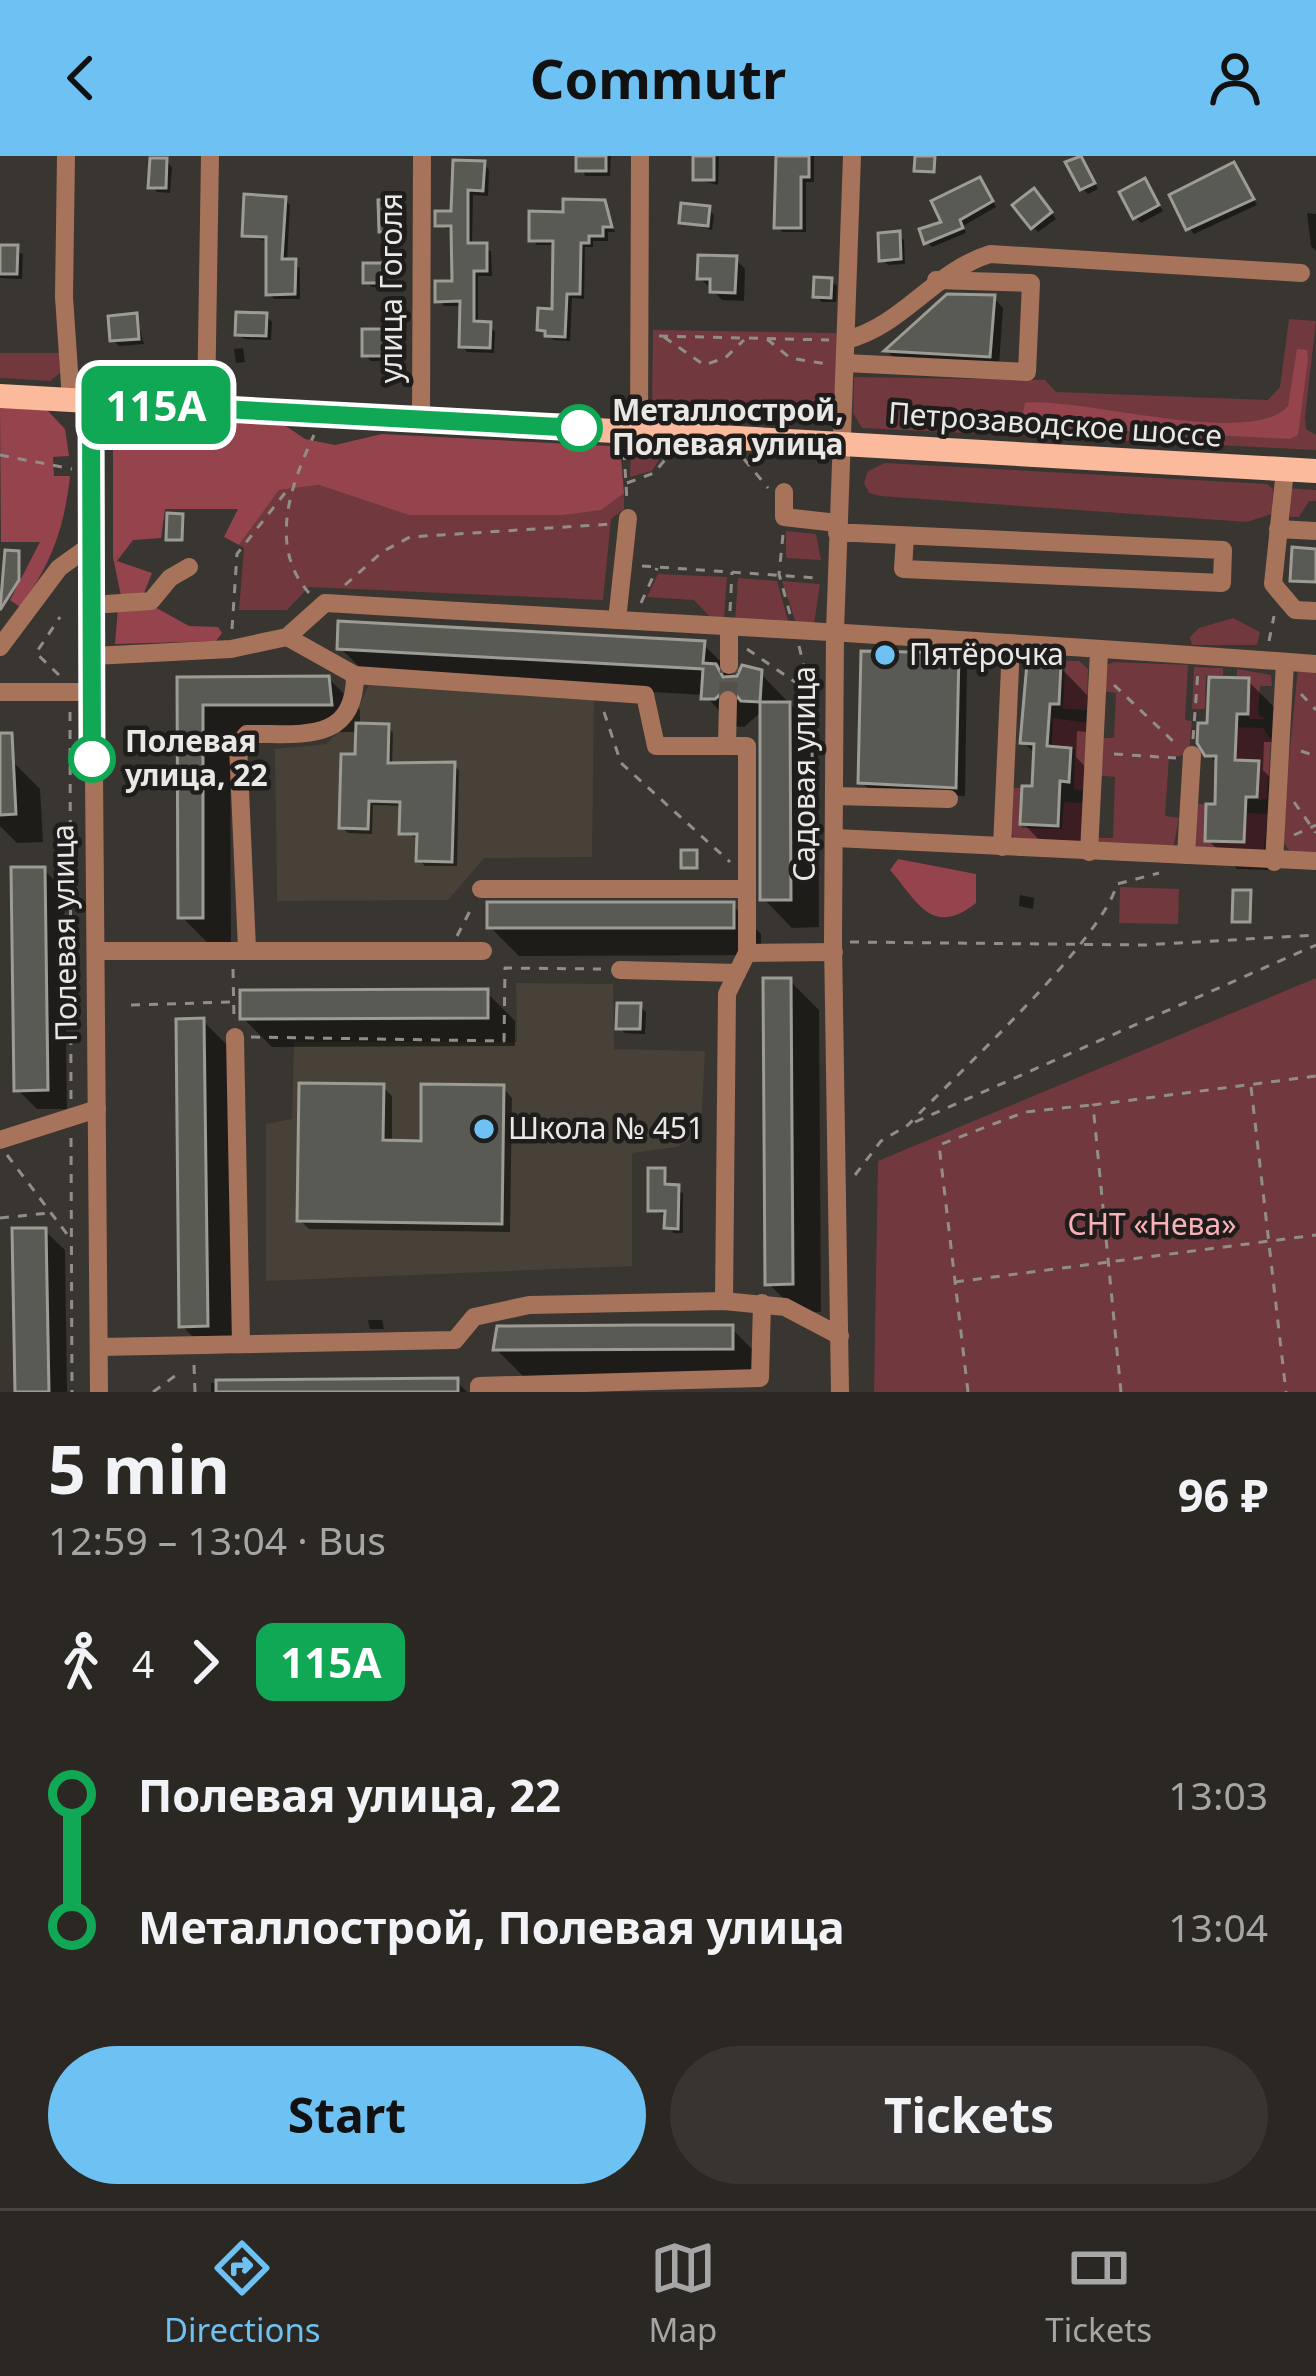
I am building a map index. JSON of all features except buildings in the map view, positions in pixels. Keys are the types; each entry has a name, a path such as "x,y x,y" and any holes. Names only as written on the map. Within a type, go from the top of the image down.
{"main road":[{"name":"Петрозаводское шоссе","path":"0,396 421,421 631,440 840,441 1316,471"}],"street":[{"name":"Полевая улица","path":"66,156 64,297 92,471 99,1392"},
{"path":"206,407 210,156"},
{"name":"улица Гоголя","path":"421,421 422,156"},
{"path":"631,440 639,336 640,156"},
{"name":"Садовая улица","path":"840,1392 833,947 837,528 852,156"},
{"path":"846,340 879,332 936,280 963,263 990,254 1301,273"},
{"path":"845,363 1027,372 1031,283 936,280"},
{"path":"1285,470 1273,584 1295,610 1316,611"},
{"path":"784,491 784,517 837,528 905,536 1223,550 1222,583 903,569 905,536"},
{"path":"624,621 622,565 628,518"},
{"path":"1278,529 1316,531"},
{"path":"0,647 58,568 91,545"},
{"path":"92,605 151,601 170,578 188,567"},
{"path":"93,656 231,649 287,637 325,603 624,621 729,634 961,636 1099,660 1199,657 1316,664"},
{"path":"729,634 729,664"},
{"path":"287,637 356,676 645,695 656,746 747,746 747,952 728,994 724,1301"},
{"path":"1002,847 1011,645"},
{"path":"1089,851 1099,660"},
{"path":"1275,853 1285,662"},
{"path":"240,949 238,745 247,734 322,733 344,718 356,700 356,676"},
{"path":"0,692 91,692"},
{"path":"727,746 728,700"},
{"path":"1179,855 1192,757"},
{"path":"835,796 949,799"},
{"path":"835,838 1179,855 1275,853 1316,861"},
{"path":"481,890 746,883"},
{"path":"747,952 833,947"},
{"path":"96,951 483,951"},
{"path":"620,970 737,973"},
{"path":"235,1037 242,1344"},
{"path":"0,1143 97,1109"},
{"path":"99,1347 455,1340 474,1317 529,1305 724,1301 785,1307 840,1336"},
{"path":"478,1392 479,1386 760,1378 762,1303"}],"path":[{"path":"639,336 846,340"},
{"path":"662,336 704,365 725,358 746,338"},
{"path":"765,338 790,358 810,365 845,363"},
{"path":"231,649 237,554 286,492 317,424"},
{"path":"286,492 294,565 305,589 325,603 382,552 410,537 606,526 628,518 631,440"},
{"path":"627,483 654,473 669,454 687,455"},
{"path":"0,455 92,471"},
{"path":"725,457 745,459 784,517 779,574 795,631"},
{"path":"622,565 830,579"},
{"path":"624,621 658,566"},
{"path":"732,571 729,634 810,692"},
{"path":"1264,661 1280,592"},
{"path":"60,617 36,653 37,660 61,676"},
{"path":"1192,757 1199,657"},
{"path":"1099,660 1154,728 1192,757"},
{"path":"604,692 604,712 621,763 746,883"},
{"path":"70,703 72,1392"},
{"path":"1094,752 1192,757"},
{"path":"1279,781 1316,833"},
{"path":"1275,853 1314,826"},
{"path":"908,1125 1081,943 1111,908 1117,884 1156,876 1179,855"},
{"path":"448,952 481,890"},
{"path":"833,947 1145,945 1263,934 1316,935"},
{"path":"851,1183 881,1141 908,1125 1316,946"},
{"path":"240,949 235,1037 504,1041 505,968 620,970"},
{"path":"131,1005 234,1002"},
{"path":"968,1392 939,1145 1025,1112 1316,1076"},
{"path":"1250,1085 1286,1392"},
{"path":"1093,1105 1121,1392"},
{"path":"0,1143 71,1240"},
{"path":"0,1218 51,1213"},
{"path":"953,1282 1316,1235"},
{"path":"194,1345 195,1392"},
{"path":"154,1392 179,1373"}],"shaded area":[{"path":"1297,349 1307,350 1308,359 1298,435 1290,439 1045,427 1023,413 1025,403 1050,403 1202,422 1268,418 1288,406"},
{"path":"0,407 47,410 65,429 69,456 53,457 54,476 70,476 64,513 48,561 20,607 10,600 40,542 1,542"},
{"path":"153,418 286,426 305,439 335,445 382,434 610,446 621,457 624,493 601,510 563,515 409,515 319,485 279,490 239,545 224,537 238,509 165,509 161,538 133,540 117,561 152,573 144,593 121,596 113,557 113,422"},
{"path":"153,606 189,626 218,627 222,633 216,641 115,644 118,608"},
{"path":"369,685 594,696 592,857 484,858 448,900 277,901 275,749 326,744 354,717"},
{"path":"898,859 976,874 976,903 947,917 926,911 890,870"},
{"name":"Школа № 451","path":"516,983 613,984 614,1049 705,1051 701,1133 677,1147 632,1153 632,1266 266,1281 266,1124 292,1119 294,1042 517,1042"}],"green space":[{"path":"1289,319 1316,321 1305,417 1306,429 1316,435 1316,450 862,428 853,413 854,377 1045,380 1056,392 1268,400 1280,387"},
{"path":"653,330 836,333 838,374 830,418 659,410 652,406"},
{"path":"0,353 59,353 60,373 50,381 0,378"},
{"path":"631,450 662,455 652,471 630,477"},
{"path":"885,463 1267,484 1273,489 1272,514 1247,522 869,493 864,483 868,471"},
{"path":"319,485 410,515 559,515 624,493 624,509 611,519 603,600 309,587 287,610 239,610 244,548 239,545 279,490"},
{"path":"1286,488 1316,490 1316,501 1309,501 1299,517 1290,517"},
{"path":"786,531 816,534 821,560 786,558"},
{"path":"658,574 727,577 724,620 713,620 694,600 647,597"},
{"path":"738,578 777,581 789,624 735,622"},
{"path":"782,581 820,584 814,624 797,626"},
{"path":"1233,618 1260,632 1257,645 1192,645 1190,637 1199,628"},
{"path":"1054,661 1079,661 1088,669 1087,710 1063,709 1065,666"},
{"path":"1106,665 1188,665 1185,720 1192,721 1189,754 1169,758 1165,816 1179,818 1173,849 1098,844 1096,838 1113,838 1115,777 1097,775 1099,738 1114,738 1116,693 1101,691"},
{"path":"1194,667 1223,668 1223,675 1206,675 1205,709 1192,709"},
{"path":"1298,668 1316,671 1316,855 1292,854 1281,839"},
{"path":"1237,669 1271,675 1272,686 1260,686 1258,715 1266,719 1249,719 1250,678 1237,676"},
{"path":"1053,718 1088,723 1086,791 1074,789 1075,749 1052,747"},
{"path":"1238,727 1263,728 1271,740 1267,799 1258,800 1260,760 1236,759"},
{"path":"1012,788 1023,788 1022,828 1062,829 1064,802 1085,803 1080,844 1020,843 1009,832"},
{"path":"1195,804 1206,804 1204,842 1245,843 1247,813 1268,814 1263,856 1195,852"},
{"path":"1120,887 1179,889 1178,924 1119,923"},
{"name":"СНТ «Нева»","path":"1316,978 1316,1392 874,1392 878,1161"}],"tunnel":[{"path":"728,700 729,665"}],"bus line":[{"name":"115А","path":"92,759 91,402 579,428"}],"place":[{"name":"Металлострой, Полевая улица","path":"579,428"},
{"name":"Пятёрочка","path":"885,655"},
{"name":"Полевая улица, 22","path":"92,759"},
{"name":"Школа № 451","path":"484,1129"}]}
